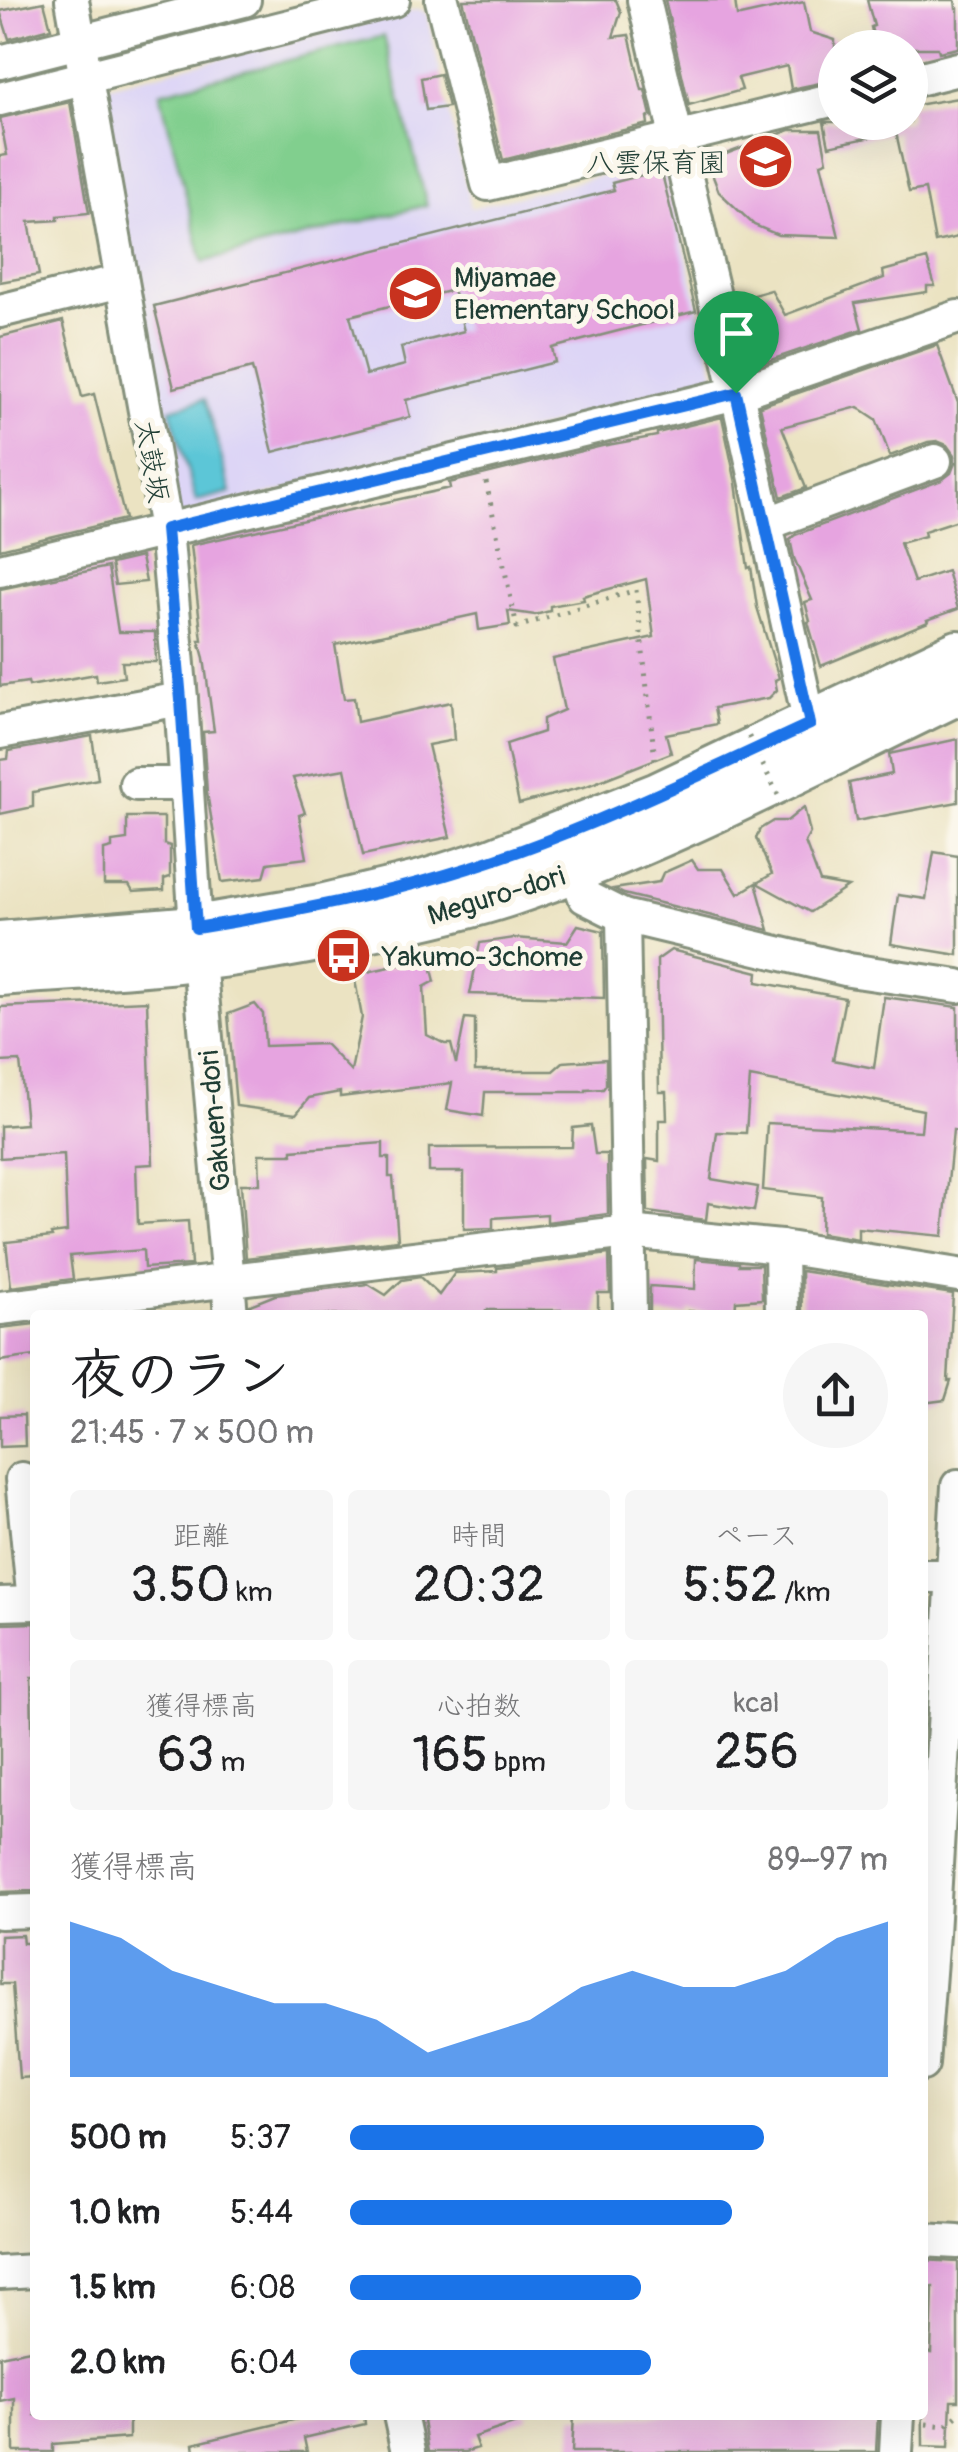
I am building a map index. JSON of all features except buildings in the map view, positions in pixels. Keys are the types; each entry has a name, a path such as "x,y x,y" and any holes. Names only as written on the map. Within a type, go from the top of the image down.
{"main road":[{"name":"Meguro-dori","path":"0,974 198,943 491,860 658,794 958,652"},
{"name":"Meguro-dori","path":"0,943 324,939 432,916 575,871 675,829 958,693"}],"street":[{"name":"太鼓坂","path":"72,0 166,529 198,943"},
{"path":"0,62 244,0"},
{"path":"0,99 393,0"},
{"path":"442,0 488,184 818,103"},
{"path":"644,0 810,724"},
{"path":"928,76 958,69"},
{"path":"0,311 121,281"},
{"path":"0,570 736,393 958,317"},
{"path":"766,524 935,461"},
{"path":"0,732 181,700"},
{"path":"136,784 187,784"},
{"path":"575,871 584,898 624,916 848,970 958,986"},
{"path":"624,916 630,1310"},
{"name":"Gakuen-dori","path":"198,943 231,1310"},
{"path":"0,1308 628,1232 781,1247 958,1275"},
{"path":"781,1247 782,1310"},
{"path":"22,1479 30,1562"},
{"path":"928,2015 938,1934 944,1576 958,1486"},
{"path":"0,1604 30,1603"},
{"path":"0,1912 30,1910"},
{"path":"928,2240 958,2242"},
{"path":"0,2273 30,2271"},
{"path":"401,2420 408,2452"},
{"path":"896,2452 898,2420"}],"path":[{"path":"480,454 517,627 636,590 658,794"},
{"path":"744,727 779,797"}],"shaded area":[{"name":"Miyamae Elementary School","path":"419,9 427,14 471,208 659,161 665,166 716,377 712,385 173,518 100,88"}],"green space":[{"path":"384,36 427,205 203,262 160,92"}],"water":[{"path":"205,399 231,492 196,501 170,409"}],"place":[{"name":"八雲保育園","path":"765,162"},
{"name":"Miyamae Elementary School","path":"415,293"},
{"name":"Yakumo-3chome","path":"343,956"}],"route":[{"path":"736,393 810,724 658,794 491,860 422,882 321,906 196,928 166,529 736,393"}]}
